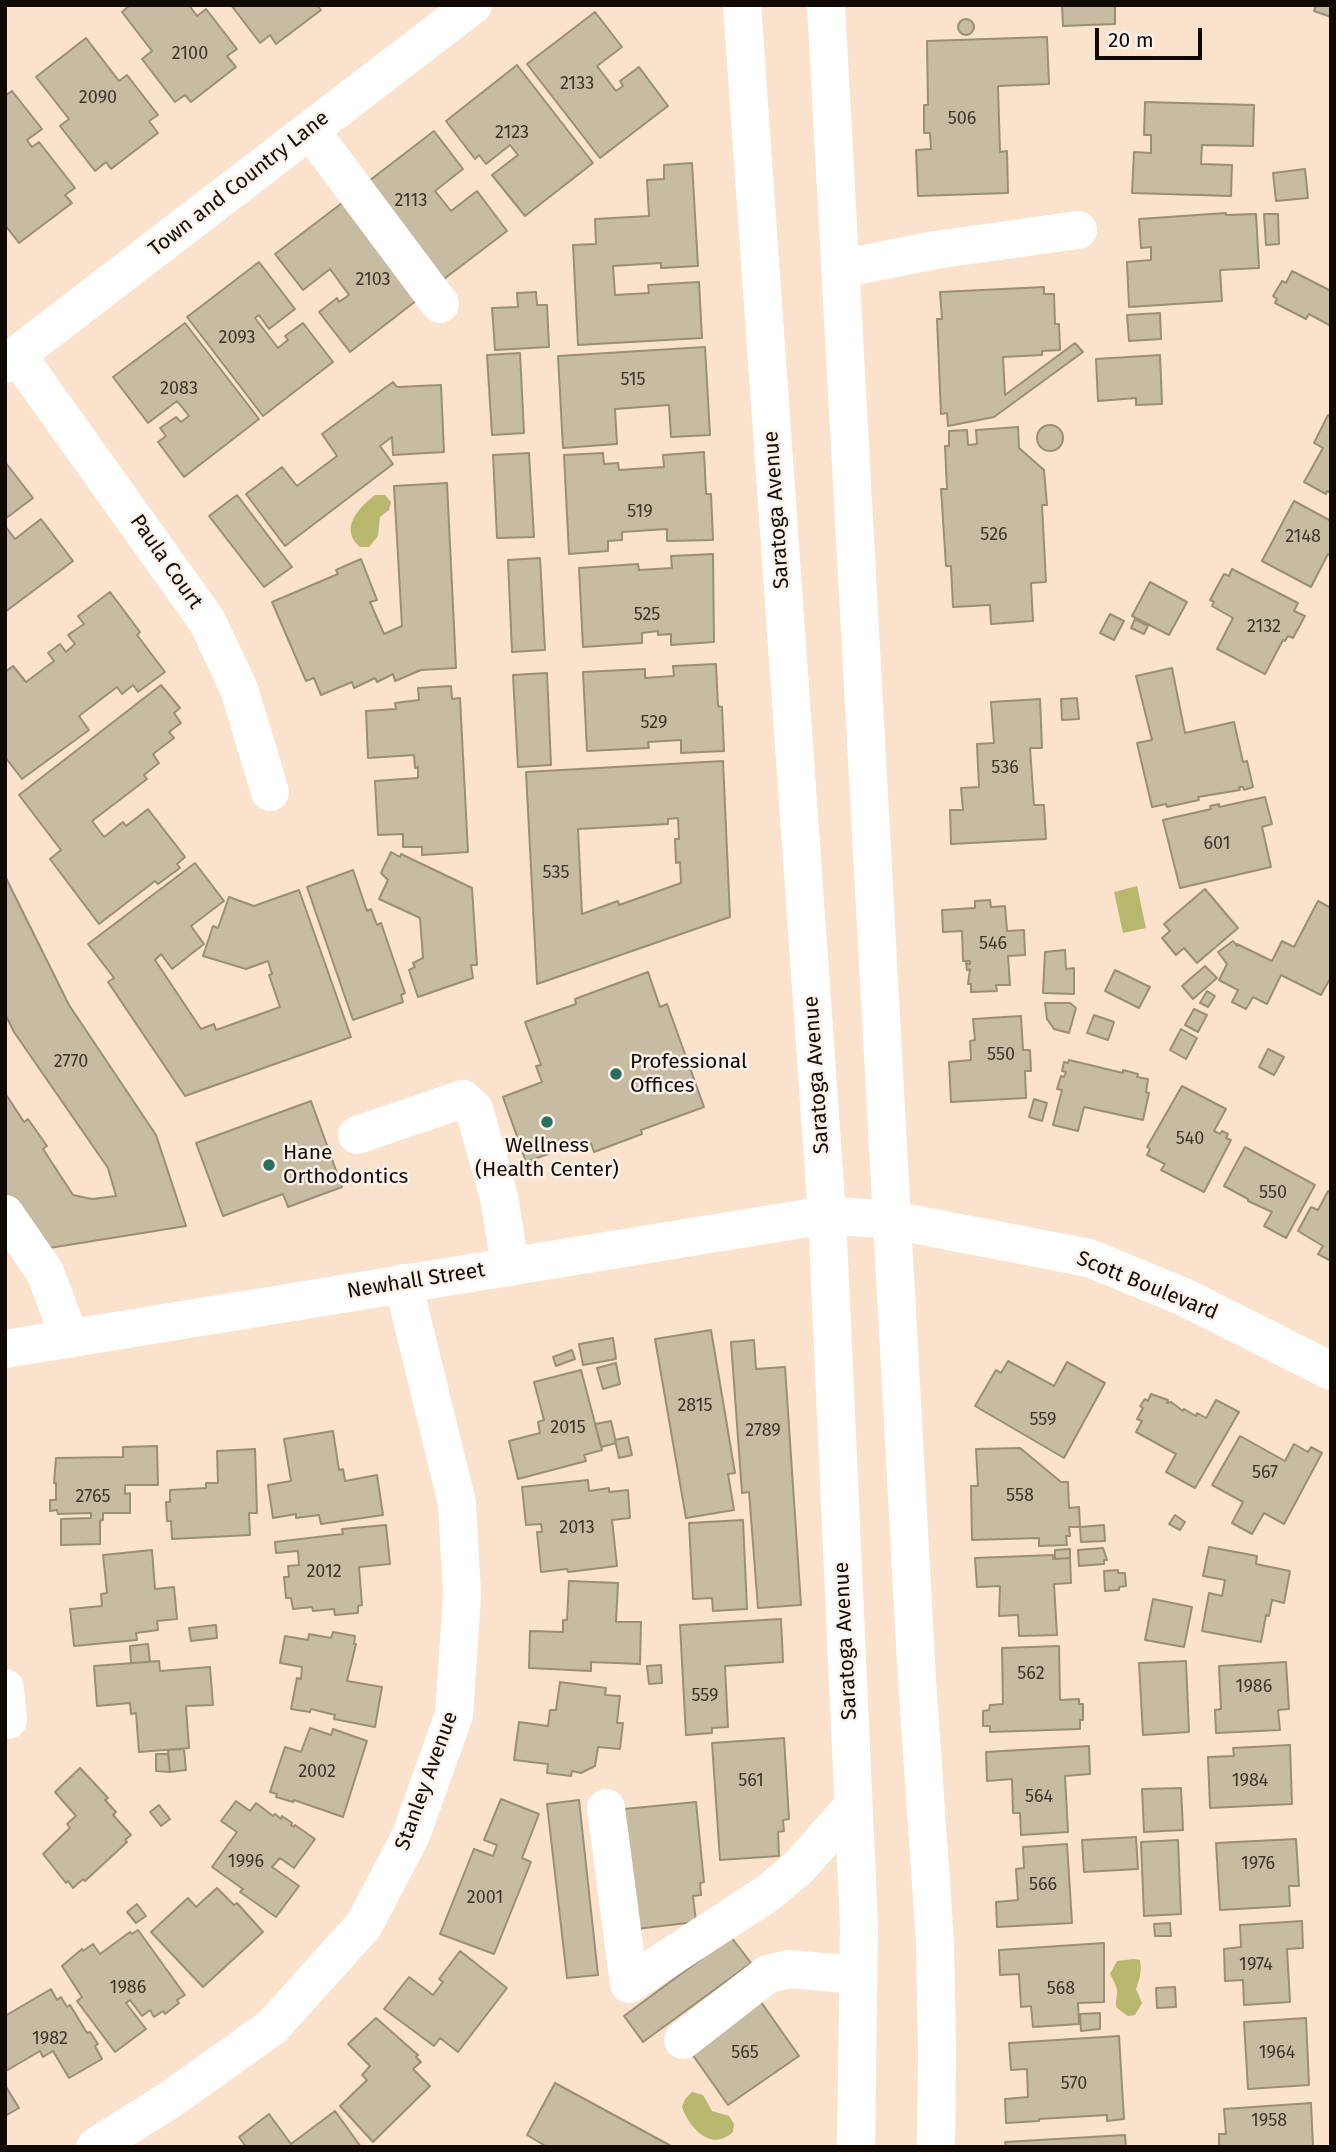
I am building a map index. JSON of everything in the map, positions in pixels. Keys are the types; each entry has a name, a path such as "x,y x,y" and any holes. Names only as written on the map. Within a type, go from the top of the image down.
{"main road":[{"name":"Town and Country Lane","path":"11,359 473,5"},
{"name":"Saratoga Avenue","path":"742,5 827,1215 859,1926 856,2147"},
{"path":"826,5 916,1667 934,1942 936,2147"},
{"path":"310,130 440,304"},
{"path":"840,269 935,250 1078,230"},
{"name":"Paula Court","path":"11,359 207,621 239,689 271,792"},
{"path":"357,1135 463,1099 474,1110 499,1197 510,1266"},
{"path":"5,1214 45,1272 70,1339"},
{"name":"Scott Boulevard","path":"827,1215 892,1220 1089,1258 1184,1297 1331,1371"},
{"name":"Newhall Street","path":"5,1349 827,1215"},
{"name":"Stanley Avenue","path":"95,2147 171,2099 272,2027 364,1925 411,1835 420,1811 454,1715 462,1595 457,1503 403,1283"},
{"path":"606,1808 629,1984 768,1894 799,1867 853,1805"},
{"path":"683,2040 768,1974 789,1969 858,1975"}],"shaded area":[{"path":"375,495 385,495 391,502 389,510 380,517 378,536 369,547 360,547 351,533 353,519"},
{"path":"1137,886 1146,928 1123,933 1114,892"},
{"path":"1140,1960 1136,1989 1142,2003 1135,2015 1128,2016 1116,2006 1117,1990 1110,1974 1117,1961"},
{"path":"692,2092 703,2095 712,2111 729,2116 734,2124 733,2132 717,2140 709,2139 696,2130 682,2107"}],"building":[{"path":"130,5 189,5 197,16 206,9 237,49 227,56 236,67 191,102 185,95 175,102 142,59 152,51 122,12"},
{"path":"231,5 317,5 321,10 276,44 270,35 260,43"},
{"path":"1062,5 1115,5 1115,24 1063,26"},
{"path":"1316,5 1331,5 1331,17 1314,11"},
{"path":"595,12 622,47 597,66 616,91 623,86 620,81 639,67 668,106 600,158 527,64"},
{"path":"966,19 972,21 972,33 966,35 960,33 958,27 960,21"},
{"path":"1047,37 1049,84 998,86 1000,152 1007,151 1008,193 918,196 916,150 931,149 930,133 924,133 924,105 928,105 927,41"},
{"path":"86,38 119,81 127,75 158,115 149,121 158,133 111,169 106,162 95,171 60,126 69,119 36,77"},
{"path":"517,65 593,163 525,216 492,175 518,155 510,145 486,164 479,155 475,159 446,121"},
{"path":"12,91 42,129 27,140 32,147 39,142 75,188 65,195 72,203 19,243 5,225 5,96"},
{"path":"1145,102 1254,105 1253,146 1202,145 1201,164 1232,165 1231,196 1132,193 1134,152 1151,153 1151,135 1144,135"},
{"path":"434,131 463,169 435,191 451,211 477,191 507,231 440,282 365,184"},
{"path":"692,163 698,266 661,268 661,263 613,266 615,295 649,293 648,285 699,282 702,338 578,345 573,245 596,244 595,219 649,216 647,180 664,179 664,165"},
{"path":"1305,169 1308,198 1276,201 1273,173"},
{"path":"346,200 421,297 350,352 319,312 337,298 339,302 349,295 330,269 303,290 275,254"},
{"path":"1226,213 1256,214 1259,268 1220,270 1222,301 1129,307 1127,262 1151,260 1151,247 1141,248 1139,219"},
{"path":"1264,214 1278,214 1279,244 1266,245"},
{"path":"259,262 295,309 269,329 259,315 255,318 278,348 288,340 285,336 303,323 333,362 263,416 187,317"},
{"path":"1292,271 1331,291 1331,326 1309,314 1306,319 1275,303 1277,299 1273,296 1282,281 1286,283"},
{"path":"1044,287 1044,294 1054,294 1055,324 1059,324 1060,350 1042,351 1042,355 1003,357 1005,395 1075,343 1083,352 994,417 948,426 947,413 941,414 937,319 942,319 940,292"},
{"path":"536,292 537,305 547,305 549,347 495,350 492,308 518,307 517,293"},
{"path":"1160,313 1161,339 1129,341 1127,315"},
{"path":"185,323 259,419 184,477 158,442 166,436 160,428 176,417 181,422 189,416 177,401 148,423 113,377"},
{"path":"705,347 710,435 671,437 669,405 615,409 617,444 563,448 558,356"},
{"path":"520,353 524,433 492,435 487,355"},
{"path":"1160,355 1162,404 1136,405 1136,398 1098,401 1096,359"},
{"path":"393,382 397,387 441,385 444,452 393,455 392,437 380,446 393,464 285,546 246,494 282,467 297,486 337,456 322,434"},
{"path":"1328,415 1331,417 1331,493 1327,491 1326,494 1304,482 1323,448 1314,443"},
{"path":"1050,425 1059,429 1063,438 1059,447 1050,451 1041,447 1037,438 1041,429"},
{"path":"1018,427 1019,448 1044,470 1047,505 1042,505 1046,582 1031,583 1033,621 991,624 990,605 953,607 951,566 946,566 941,489 947,489 945,446 949,446 949,431 967,430 968,445 977,444 976,430"},
{"path":"704,452 706,494 711,494 713,540 667,541 667,529 622,532 622,540 608,541 608,551 569,554 564,455 603,453 604,464 618,463 619,470 664,467 663,455"},
{"path":"529,453 534,537 497,538 493,455"},
{"path":"5,462 33,498 5,519"},
{"path":"447,483 456,668 421,670 395,681 393,674 377,682 375,678 354,688 352,682 321,695 314,678 306,681 272,602 338,574 336,570 361,559 377,600 370,602 384,634 402,626 394,486"},
{"path":"237,495 292,567 264,587 209,516"},
{"path":"1294,501 1331,521 1331,555 1328,554 1311,587 1262,561"},
{"path":"41,519 73,561 5,612 5,526 15,539"},
{"path":"713,554 714,642 671,645 671,634 658,635 658,631 642,633 642,643 583,647 579,568 638,564 639,570 672,568 671,556"},
{"path":"540,558 545,650 512,652 508,560"},
{"path":"1232,569 1298,603 1294,611 1305,616 1293,638 1288,636 1283,640 1265,674 1217,649 1233,618 1212,606 1214,602 1210,600 1224,574 1229,576"},
{"path":"1150,582 1187,602 1169,635 1132,616"},
{"path":"110,592 140,632 137,635 165,672 138,692 133,685 122,694 117,687 79,716 89,730 22,779 5,757 5,672 13,666 26,682 54,661 48,653 60,644 66,652 75,644 68,635 84,624 78,616"},
{"path":"1110,614 1124,621 1114,640 1100,633"},
{"path":"1135,619 1148,626 1144,634 1131,628"},
{"path":"716,664 724,751 681,753 681,740 648,742 649,748 587,751 583,672 645,669 645,678 674,676 673,666"},
{"path":"1172,668 1185,733 1234,722 1243,762 1247,761 1253,787 1244,790 1239,787 1240,790 1198,797 1199,800 1167,807 1166,804 1152,807 1137,743 1152,740 1136,676"},
{"path":"547,673 551,765 518,767 513,675"},
{"path":"161,685 180,708 174,713 181,723 169,732 174,738 153,754 159,763 144,775 147,779 92,821 104,837 123,822 126,826 148,809 185,857 177,864 180,868 158,884 155,881 99,924 50,859 61,850 19,795"},
{"path":"451,686 452,699 460,698 468,852 422,855 422,847 403,847 403,834 378,835 375,781 418,778 418,767 415,768 414,755 368,758 366,711 396,709 395,703 419,700 418,688"},
{"path":"1077,698 1079,719 1062,720 1061,699"},
{"path":"1040,699 1042,748 1030,748 1034,805 1044,805 1046,839 951,844 950,810 963,810 961,788 979,787 977,744 994,743 991,702"},
{"path":"723,761 730,917 537,984 526,772","holes":["678,818 679,839 675,839 676,863 680,862 681,883 619,905 618,901 582,914 578,829 668,824 668,819"]},
{"path":"1265,797 1272,824 1262,827 1271,867 1180,888 1163,820 1211,809 1210,806 1219,804 1219,807"},
{"path":"391,852 400,857 401,854 472,888 477,965 471,965 473,978 418,997 409,970 415,967 413,963 423,958 420,918 379,899 388,880 381,873"},
{"path":"195,863 224,901 191,926 204,944 172,969 161,954 155,960 201,1029 214,1024 216,1030 280,1007 269,975 272,974 268,961 246,969 203,956 213,926 218,928 229,897 254,906 299,890 351,1037 185,1096 108,982 114,978 88,944"},
{"path":"353,870 367,911 371,909 377,925 381,923 405,993 401,995 403,1002 353,1020 307,887"},
{"path":"5,876 69,1005 156,1135 186,1226 37,1250 5,1204 5,1093 24,1122 28,1119 47,1146 43,1149 73,1195 92,1199 116,1196 108,1168 14,1032 5,1014"},
{"path":"1205,889 1238,928 1197,963 1184,948 1176,955 1162,938 1170,931 1164,924"},
{"path":"990,900 991,907 1005,906 1007,931 1024,930 1025,955 1008,956 1010,985 996,985 997,991 971,992 971,984 968,984 970,969 967,970 966,963 970,964 970,961 963,961 962,931 943,932 942,910 975,908 975,901"},
{"path":"1318,901 1331,908 1331,977 1321,995 1281,975 1267,1004 1253,997 1246,1009 1232,1002 1238,990 1219,980 1227,964 1218,952 1233,941 1237,946 1272,961 1282,941 1294,947"},
{"path":"1065,950 1066,969 1074,968 1074,994 1043,993 1045,952"},
{"path":"1205,966 1217,978 1193,999 1182,986"},
{"path":"1115,970 1150,987 1139,1008 1105,991"},
{"name":"Professional Offices","path":"648,972 660,1007 667,1004 704,1107 641,1130 642,1134 594,1152 591,1143 577,1148 576,1144 526,1162 503,1097 542,1082 536,1066 541,1065 525,1022 576,1004 575,999"},
{"path":"1207,991 1215,996 1208,1007 1200,1003"},
{"path":"1045,1003 1070,1003 1076,1008 1069,1033 1054,1029 1047,1019"},
{"path":"1194,1009 1207,1015 1198,1032 1185,1025"},
{"path":"1094,1015 1114,1022 1108,1040 1087,1033"},
{"path":"1021,1016 1023,1050 1030,1050 1031,1071 1025,1071 1026,1098 951,1102 949,1062 971,1060 970,1041 975,1040 973,1019"},
{"path":"1181,1029 1197,1038 1186,1059 1170,1050"},
{"path":"1268,1049 1284,1057 1274,1075 1259,1067"},
{"path":"1069,1060 1123,1073 1123,1070 1148,1079 1146,1092 1149,1093 1143,1120 1084,1107 1078,1131 1053,1125 1062,1090 1057,1089 1061,1076 1064,1077 1066,1072 1062,1071 1064,1062 1068,1063"},
{"path":"1182,1086 1226,1109 1214,1131 1228,1134 1226,1138 1231,1140 1204,1192 1161,1170 1165,1164 1147,1155 1150,1149 1147,1147"},
{"path":"1034,1099 1047,1103 1042,1121 1029,1117"},
{"name":"Hane Orthodontics","path":"311,1101 342,1187 288,1207 283,1194 223,1216 196,1143"},
{"path":"1245,1147 1315,1185 1286,1238 1264,1226 1272,1212 1224,1186"},
{"path":"1328,1191 1331,1193 1331,1261 1318,1254 1323,1246 1298,1231 1311,1207 1318,1210"},
{"path":"711,1330 735,1473 728,1474 734,1510 686,1518 655,1339"},
{"path":"613,1338 616,1359 583,1365 579,1344"},
{"path":"754,1340 756,1369 785,1367 801,1605 758,1608 749,1492 742,1493 731,1342"},
{"path":"572,1350 575,1359 556,1366 553,1357"},
{"path":"1008,1361 1054,1386 1067,1362 1105,1383 1064,1458 975,1406 996,1370 1001,1373"},
{"path":"616,1363 620,1384 603,1389 597,1368"},
{"path":"581,1370 602,1450 584,1455 586,1461 518,1479 509,1441 540,1433 538,1422 544,1420 534,1382"},
{"path":"1151,1394 1196,1416 1197,1413 1206,1418 1216,1400 1239,1412 1195,1488 1166,1472 1176,1454 1136,1432 1142,1421 1137,1419 1143,1408 1140,1406 1145,1399 1148,1401"},
{"path":"611,1421 616,1443 601,1447 595,1424"},
{"path":"333,1431 339,1470 343,1469 345,1481 377,1475 383,1515 321,1524 319,1515 296,1518 296,1514 273,1518 268,1485 291,1481 284,1439"},
{"path":"1240,1436 1285,1461 1294,1444 1308,1452 1311,1447 1322,1453 1284,1524 1264,1513 1252,1534 1232,1523 1243,1502 1212,1485"},
{"path":"628,1437 632,1455 619,1458 615,1440"},
{"path":"157,1446 158,1485 125,1485 125,1494 130,1493 130,1513 103,1513 103,1520 100,1521 100,1544 61,1545 61,1519 91,1518 91,1513 58,1514 57,1510 50,1511 50,1500 56,1500 56,1458 123,1457 123,1447"},
{"path":"1020,1448 1061,1482 1068,1482 1069,1508 1079,1507 1080,1527 1069,1527 1067,1545 1039,1546 1039,1538 972,1540 971,1486 978,1486 976,1449"},
{"path":"255,1449 257,1513 249,1513 250,1535 172,1539 166,1502 170,1502 170,1490 206,1488 206,1483 218,1483 217,1451"},
{"path":"588,1480 589,1491 609,1488 609,1492 628,1490 630,1518 612,1520 617,1566 568,1572 567,1569 541,1572 537,1532 542,1532 541,1524 526,1525 522,1487"},
{"path":"1175,1515 1185,1522 1180,1530 1169,1524"},
{"path":"743,1520 747,1609 713,1611 712,1598 693,1599 689,1523"},
{"path":"386,1525 390,1564 359,1567 362,1605 358,1606 358,1613 335,1615 334,1609 293,1609 291,1598 286,1598 284,1577 289,1577 288,1566 299,1565 298,1551 276,1553 275,1542 343,1534 342,1529"},
{"path":"1104,1525 1105,1541 1081,1542 1080,1527"},
{"path":"1209,1547 1257,1556 1256,1564 1290,1571 1284,1603 1272,1600 1261,1642 1202,1631 1209,1593 1222,1596 1225,1580 1203,1576"},
{"path":"1103,1548 1107,1560 1104,1560 1104,1564 1079,1566 1078,1550"},
{"path":"1070,1549 1070,1558 1055,1559 1055,1550"},
{"path":"152,1550 155,1589 174,1587 177,1619 157,1621 158,1630 136,1633 137,1640 74,1646 70,1609 102,1606 101,1594 107,1593 103,1555"},
{"path":"1053,1555 1053,1559 1070,1558 1071,1583 1054,1584 1057,1635 1019,1636 1018,1615 999,1616 1000,1586 977,1587 975,1558"},
{"path":"1118,1570 1118,1573 1125,1573 1126,1586 1119,1587 1119,1590 1105,1591 1104,1571"},
{"path":"569,1581 618,1583 616,1622 641,1622 640,1664 591,1662 591,1671 529,1668 530,1631 563,1632 563,1620 567,1620"},
{"path":"1153,1599 1192,1607 1184,1647 1145,1640"},
{"path":"781,1619 783,1662 725,1666 728,1727 712,1728 712,1733 686,1735 680,1625"},
{"path":"216,1625 217,1638 191,1641 189,1628"},
{"path":"333,1632 355,1636 356,1644 347,1681 382,1687 375,1727 334,1719 335,1715 311,1709 310,1712 291,1709 302,1667 280,1663 285,1636 308,1640 309,1634 331,1638"},
{"path":"148,1644 150,1662 131,1663 130,1646"},
{"path":"1059,1646 1060,1700 1079,1699 1079,1704 1083,1704 1080,1729 990,1732 990,1726 983,1726 983,1711 989,1710 990,1705 1003,1704 1002,1648"},
{"path":"159,1661 160,1671 210,1667 213,1705 186,1706 189,1748 139,1752 136,1713 131,1714 130,1703 97,1706 94,1666"},
{"path":"1186,1661 1189,1732 1143,1735 1139,1663"},
{"path":"1286,1662 1289,1709 1278,1710 1280,1730 1216,1733 1215,1710 1221,1709 1219,1666"},
{"path":"661,1665 662,1683 649,1684 647,1666"},
{"path":"560,1682 606,1688 605,1695 620,1696 617,1723 623,1723 620,1749 598,1747 595,1766 581,1773 572,1771 571,1776 547,1773 548,1764 514,1760 519,1722 548,1726 550,1710 556,1710"},
{"path":"310,1728 331,1735 333,1729 367,1741 343,1817 294,1800 293,1802 276,1797 277,1794 270,1792 285,1747 301,1752"},
{"path":"784,1738 789,1819 783,1820 784,1831 778,1832 779,1856 720,1860 712,1743"},
{"path":"1290,1745 1292,1804 1210,1808 1208,1757 1234,1756 1233,1748"},
{"path":"1089,1746 1090,1774 1065,1776 1068,1832 1021,1835 1020,1813 1013,1813 1012,1779 987,1781 986,1752"},
{"path":"184,1749 186,1770 170,1772 168,1750"},
{"path":"156,1754 168,1754 170,1772 156,1771"},
{"path":"80,1768 108,1798 105,1800 116,1812 113,1815 131,1835 125,1840 127,1842 85,1881 83,1879 73,1888 43,1854 70,1828 67,1824 76,1816 55,1792"},
{"path":"1181,1788 1183,1830 1144,1832 1142,1789"},
{"path":"501,1799 539,1814 522,1858 531,1862 494,1954 440,1934 474,1849 493,1856 497,1845 484,1840"},
{"path":"579,1800 598,1975 567,1978 547,1804"},
{"path":"236,1801 250,1811 256,1803 273,1816 275,1814 281,1819 282,1816 292,1823 291,1825 315,1839 294,1868 280,1858 272,1867 299,1886 276,1917 240,1892 243,1889 212,1867 237,1832 221,1821"},
{"path":"696,1802 704,1882 700,1883 701,1895 693,1896 696,1922 636,1929 624,1809"},
{"path":"159,1805 170,1819 161,1826 150,1812"},
{"path":"1136,1837 1138,1869 1084,1872 1082,1840"},
{"path":"1296,1839 1299,1886 1289,1886 1290,1906 1220,1910 1216,1843"},
{"path":"1178,1840 1181,1914 1144,1916 1141,1842"},
{"path":"1067,1844 1072,1923 997,1927 996,1902 1018,1900 1016,1869 1024,1868 1023,1847"},
{"path":"217,1888 234,1905 237,1903 263,1932 203,1987 151,1932 188,1898 196,1907"},
{"path":"137,1904 146,1916 136,1923 127,1912"},
{"path":"1302,1921 1303,1948 1287,1949 1290,2002 1244,2005 1243,1980 1225,1981 1224,1949 1241,1947 1240,1925"},
{"path":"1170,1923 1171,1936 1155,1936 1154,1924"},
{"path":"138,1930 185,1995 165,2014 163,2011 154,2017 150,2010 142,2016 130,2000 126,2003 146,2029 115,2052 77,2001 82,1997 62,1966 82,1949 83,1951 93,1944 100,1954 130,1932 132,1934"},
{"path":"731,1937 751,1963 643,2042 624,2016"},
{"path":"1104,1943 1104,2002 1078,2003 1079,2024 1033,2027 1031,2006 1021,2007 1019,1974 1000,1975 999,1950"},
{"path":"460,1951 507,1988 458,2052 440,2038 434,2046 384,2009 409,1977 433,1995 443,1982 439,1979"},
{"path":"1175,1987 1176,2007 1157,2008 1156,1988"},
{"path":"51,1989 57,2000 61,1997 67,2007 70,2005 87,2033 90,2032 98,2044 95,2046 102,2059 69,2078 53,2051 43,2057 40,2051 6,2071 5,2016"},
{"path":"761,2002 799,2056 728,2105 690,2051"},
{"path":"1100,2013 1100,2029 1081,2031 1080,2014"},
{"path":"376,2018 418,2055 416,2057 421,2062 413,2069 430,2086 373,2142 340,2106 367,2080 362,2075 370,2066 348,2044"},
{"path":"1306,2018 1309,2085 1248,2089 1244,2022"},
{"path":"1119,2036 1124,2119 1107,2121 1107,2115 1006,2123 1005,2099 1028,2097 1027,2069 1011,2070 1009,2043"},
{"path":"555,2083 673,2147 547,2147 527,2135"},
{"path":"5,2085 19,2108 5,2116"},
{"path":"1311,2103 1313,2147 1219,2147 1219,2134 1226,2134 1224,2109"},
{"path":"335,2111 361,2147 246,2147 239,2137 269,2114 291,2144"},
{"path":"1125,2135 1126,2147 1006,2147 1005,2142"}],"place":[{"name":"Professional Offices","path":"616,1074"},
{"name":"Wellness (Health Center)","path":"547,1122"},
{"name":"Hane Orthodontics","path":"269,1165"}]}
